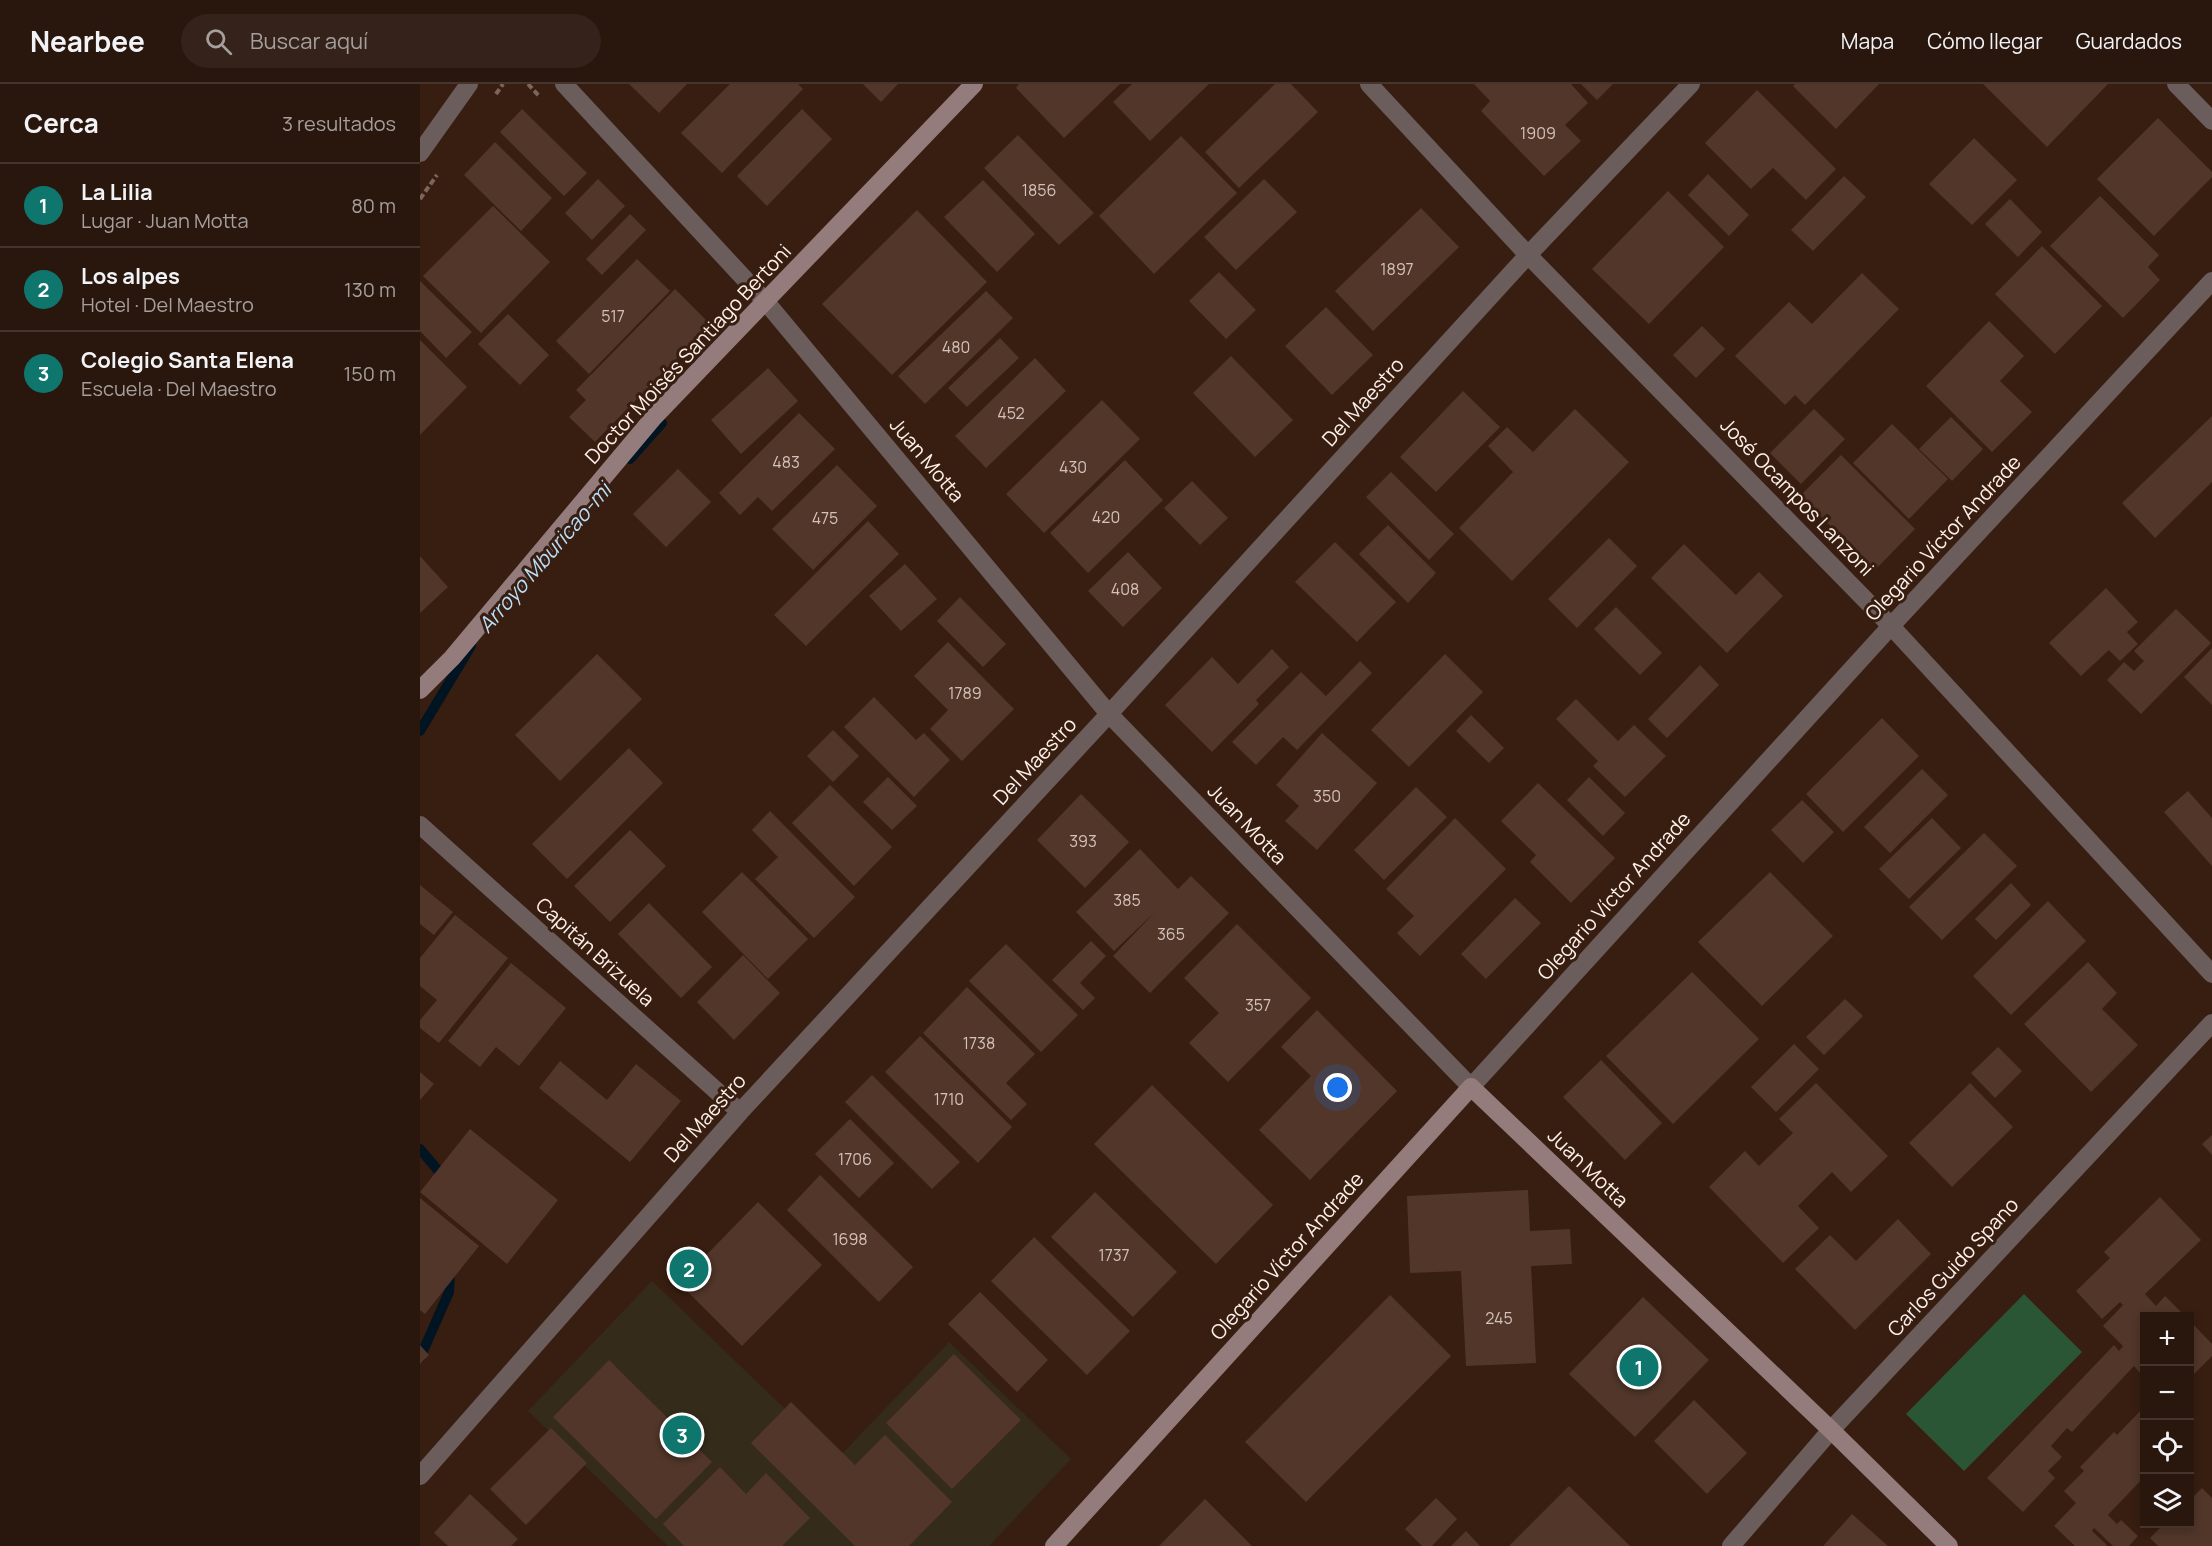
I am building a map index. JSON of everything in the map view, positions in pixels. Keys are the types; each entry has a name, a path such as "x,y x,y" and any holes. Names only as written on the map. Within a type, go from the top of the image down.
{"street":[{"path":"420,153 469,84"},
{"name":"Juan Motta","path":"564,84 766,302 1109,714 1471,1087 1831,1430 1949,1546"},
{"name":"Doctor Moisés Santiago Bertoni","path":"420,690 452,658 654,417 974,84"},
{"name":"José Ocampos Lanzoni","path":"1369,84 1528,255 1891,626 2212,974"},
{"name":"Del Maestro","path":"420,1476 740,1112 1109,714 1528,255 1691,84"},
{"path":"2176,84 2212,122"},
{"name":"Olegario Víctor Andrade","path":"1054,1546 1891,626 2212,281"},
{"name":"Capitán Brizuela","path":"420,825 740,1112"},
{"name":"Carlos Guido Spano","path":"1731,1546 1831,1430 2212,1023"}],"shaded area":[{"path":"652,1281 837,1459 949,1342 1071,1459 989,1546 668,1546 528,1411"}],"green space":[{"path":"2024,1294 2082,1352 1964,1471 1906,1414"}],"building":[{"path":"629,84 687,84 659,113"},
{"path":"730,84 798,84 803,89 722,173 681,133"},
{"path":"863,84 898,84 881,102"},
{"path":"1019,84 1120,84 1064,138 1016,88"},
{"path":"1132,84 1209,84 1150,141 1113,102"},
{"path":"1275,84 1291,84 1318,112 1239,188 1205,152"},
{"path":"1474,84 1571,84 1588,103 1565,125 1581,141 1544,176 1481,111 1490,101"},
{"path":"1581,84 1613,84 1597,100"},
{"path":"1795,84 1879,84 1836,129 1793,86"},
{"path":"1983,84 2108,84 2047,147"},
{"path":"1757,90 1836,169 1806,200 1773,168 1751,189 1705,143"},
{"path":"522,109 587,173 564,196 500,132"},
{"path":"802,109 832,139 767,206 737,176"},
{"path":"2158,118 2212,172 2212,177 2154,236 2097,179"},
{"path":"1018,135 1094,213 1059,245 984,168"},
{"path":"1181,136 1237,193 1154,274 1099,216"},
{"path":"1974,138 2017,180 1972,225 1929,184"},
{"path":"495,142 552,198 521,231 464,175"},
{"path":"1708,174 1749,215 1729,236 1688,195"},
{"path":"1844,176 1866,197 1813,251 1791,230"},
{"path":"598,179 625,206 592,240 565,213"},
{"path":"1264,179 1297,212 1236,270 1204,237"},
{"path":"983,180 1035,234 997,272 944,217"},
{"path":"1668,191 1724,247 1649,324 1592,269"},
{"path":"2100,196 2159,255 2148,267 2160,280 2123,318 2050,246"},
{"path":"2010,199 2042,232 2018,257 1985,224"},
{"path":"493,206 550,262 481,333 423,276"},
{"path":"1421,208 1459,247 1373,331 1335,291"},
{"path":"917,210 987,282 892,375 822,304"},
{"path":"630,214 646,230 602,275 586,259"},
{"path":"2042,246 2102,306 2055,354 1995,294"},
{"path":"637,259 670,291 589,374 556,341"},
{"path":"1219,272 1256,310 1226,339 1189,301"},
{"path":"1862,273 1899,309 1805,405 1795,395 1785,405 1735,356 1789,302 1812,324"},
{"path":"420,281 472,332 446,358 420,331"},
{"path":"675,289 710,324 595,442 569,417 586,400 576,390"},
{"path":"986,291 1013,318 925,404 898,376"},
{"path":"1326,307 1373,355 1332,395 1285,346"},
{"path":"508,314 549,355 520,385 478,344"},
{"path":"1989,321 2024,356 2000,381 2032,412 1992,452 1926,386"},
{"path":"1702,326 1725,349 1696,378 1673,355"},
{"path":"1000,338 1019,358 967,407 948,388"},
{"path":"420,340 467,387 420,435"},
{"path":"1231,356 1293,420 1255,457 1193,393"},
{"path":"1035,358 1066,391 986,468 955,436"},
{"path":"768,368 798,401 741,454 711,420"},
{"path":"1463,391 1500,427 1436,492 1400,457"},
{"path":"1102,400 1140,439 1044,533 1006,494"},
{"path":"1575,409 1629,462 1512,581 1459,528 1513,472 1488,446 1507,427 1533,452"},
{"path":"1814,409 1845,439 1801,484 1770,453"},
{"path":"799,413 835,449 772,511 758,497 740,515 719,493"},
{"path":"2212,416 2212,482 2155,538 2122,503"},
{"path":"1951,417 1983,449 1952,481 1919,449"},
{"path":"1892,424 1948,479 1909,519 1853,463"},
{"path":"1841,455 1915,529 1875,570 1800,496"},
{"path":"1125,460 1163,500 1088,573 1050,533"},
{"path":"837,465 877,506 813,570 772,529"},
{"path":"678,469 711,502 666,547 633,514"},
{"path":"1391,472 1454,534 1429,560 1366,497"},
{"path":"1192,481 1228,518 1200,545 1164,508"},
{"path":"868,521 899,554 806,646 774,615"},
{"path":"1388,525 1436,573 1408,603 1359,554"},
{"path":"1609,538 1637,566 1577,628 1548,599"},
{"path":"1335,542 1396,602 1357,642 1295,582"},
{"path":"1684,544 1736,595 1759,572 1783,596 1727,653 1651,578"},
{"path":"1128,552 1162,588 1123,627 1088,591"},
{"path":"420,556 448,587 420,613"},
{"path":"905,564 937,599 901,631 869,596"},
{"path":"2106,588 2138,622 2127,632 2138,644 2120,661 2109,650 2081,676 2049,643"},
{"path":"960,597 1006,644 983,667 937,621"},
{"path":"1616,607 1662,653 1640,675 1594,629"},
{"path":"2176,609 2211,643 2141,714 2107,680 2124,662 2134,671 2144,661 2134,651"},
{"path":"948,642 1014,709 962,761 930,729 948,710 914,676"},
{"path":"2212,648 2212,705 2184,677"},
{"path":"1272,649 1289,667 1256,700 1259,704 1212,752 1165,705 1212,657 1238,684"},
{"path":"597,654 642,699 560,781 515,735"},
{"path":"1445,654 1483,692 1409,767 1371,730"},
{"path":"1360,661 1372,673 1297,750 1283,737 1256,765 1232,742 1301,672 1326,696"},
{"path":"1700,665 1719,685 1667,738 1648,719"},
{"path":"874,697 916,740 924,733 950,760 914,797 844,727"},
{"path":"1576,699 1618,741 1634,725 1666,756 1625,797 1593,766 1598,761 1556,719"},
{"path":"1471,715 1504,748 1489,763 1456,731"},
{"path":"1882,718 1919,756 1843,832 1806,794"},
{"path":"833,730 859,756 833,782 807,756"},
{"path":"1322,733 1377,783 1317,850 1285,821 1299,806 1276,785"},
{"path":"629,748 663,783 567,879 532,844"},
{"path":"1922,769 1948,795 1890,853 1864,827"},
{"path":"888,777 917,806 892,830 863,802"},
{"path":"1589,777 1625,813 1603,836 1567,800"},
{"path":"1538,783 1615,858 1571,903 1530,862 1536,855 1501,821"},
{"path":"830,785 892,847 854,886 792,823"},
{"path":"1416,787 1447,817 1384,880 1354,850"},
{"path":"2188,791 2212,818 2212,866 2164,812"},
{"path":"1081,794 1129,842 1085,888 1037,840"},
{"path":"1802,800 1834,832 1803,863 1771,830"},
{"path":"770,811 855,897 814,938 755,879 778,857 752,830"},
{"path":"1455,818 1506,869 1420,956 1397,933 1414,916 1386,889"},
{"path":"1932,818 1961,848 1909,899 1879,869"},
{"path":"630,830 666,866 610,922 574,886"},
{"path":"1984,833 2017,866 1942,940 1909,907"},
{"path":"1140,849 1178,889 1191,876 1229,913 1150,993 1113,956 1155,912 1114,951 1076,912"},
{"path":"742,872 808,939 768,979 702,912"},
{"path":"1770,872 1833,936 1762,1006 1698,942"},
{"path":"2011,883 2031,905 1996,940 1975,919"},
{"path":"420,885 453,912 434,935 420,924"},
{"path":"1515,898 1541,923 1486,979 1461,954"},
{"path":"2048,901 2086,941 2011,1015 1973,976"},
{"path":"649,903 712,967 681,998 618,934"},
{"path":"455,915 508,958 439,1043 420,1028 420,1020 437,1000 420,986 420,958"},
{"path":"1237,924 1311,998 1228,1082 1189,1043 1219,1013 1184,978"},
{"path":"1091,941 1106,956 1080,983 1095,998 1083,1010 1052,980"},
{"path":"1006,944 1078,1015 1041,1052 969,981"},
{"path":"743,955 780,993 734,1040 697,1002"},
{"path":"2088,962 2117,993 2102,1009 2138,1045 2091,1092 2024,1024"},
{"path":"511,963 566,1008 519,1066 496,1047 480,1067 448,1041"},
{"path":"1692,972 1759,1039 1673,1124 1606,1056"},
{"path":"967,987 1035,1054 1006,1083 1027,1104 1011,1120 923,1033"},
{"path":"1845,999 1863,1016 1824,1055 1806,1037"},
{"path":"1317,1010 1397,1091 1310,1180 1259,1130 1311,1076 1281,1047"},
{"path":"920,1036 1012,1127 978,1163 885,1072"},
{"path":"1794,1044 1819,1069 1776,1112 1751,1087"},
{"path":"1998,1047 2022,1071 1995,1098 1971,1073"},
{"path":"1601,1060 1662,1123 1625,1160 1563,1097"},
{"path":"560,1061 607,1100 636,1064 681,1101 630,1162 539,1088"},
{"path":"420,1072 434,1084 420,1100"},
{"path":"872,1075 960,1162 932,1189 845,1102"},
{"path":"1816,1083 1888,1156 1851,1192 1832,1172 1798,1206 1819,1228 1783,1263 1709,1187 1745,1151 1759,1166 1793,1133 1779,1119"},
{"path":"1970,1083 2013,1127 1952,1187 1909,1143"},
{"path":"1152,1085 1273,1205 1216,1264 1094,1144"},
{"path":"850,1119 894,1163 859,1198 815,1154"},
{"path":"470,1129 558,1200 507,1264 420,1192"},
{"path":"2212,1135 2212,1155 2202,1144"},
{"path":"820,1175 913,1267 879,1302 787,1210"},
{"path":"1528,1190 1530,1231 1570,1229 1572,1264 1531,1266 1536,1363 1466,1366 1461,1271 1410,1273 1407,1196"},
{"path":"1095,1192 1177,1272 1133,1317 1051,1237"},
{"path":"2160,1197 2201,1240 2145,1294 2156,1306 2165,1296 2181,1312 2140,1312 2140,1373 2134,1366 2072,1432 2067,1428 2051,1446 2062,1457 2048,1471 2055,1478 2023,1512 1987,1478 2114,1345 2119,1351 2123,1346 2103,1326 2123,1305 2120,1302 2102,1319 2076,1291 2110,1258 2104,1252"},
{"path":"420,1198 479,1246 425,1314 420,1310"},
{"path":"758,1202 822,1265 742,1346 679,1283"},
{"path":"1898,1219 1931,1254 1855,1330 1795,1269 1830,1235 1856,1261"},
{"path":"1034,1237 1130,1331 1087,1375 991,1281"},
{"path":"980,1292 1048,1360 1017,1392 948,1324"},
{"path":"1390,1295 1451,1356 1306,1502 1245,1442"},
{"path":"1643,1297 1709,1360 1635,1437 1569,1374"},
{"path":"2194,1325 2212,1344 2212,1356 2194,1374"},
{"path":"420,1345 429,1355 420,1364"},
{"path":"954,1354 1021,1420 952,1489 886,1423"},
{"path":"609,1360 712,1462 656,1519 553,1417"},
{"path":"1694,1400 1747,1453 1707,1494 1654,1441"},
{"path":"791,1402 855,1465 885,1435 952,1502 909,1546 855,1546 751,1443"},
{"path":"2140,1411 2140,1481 2108,1515 2117,1524 2121,1520 2138,1536 2129,1546 2113,1546 2094,1528 2092,1531 2106,1546 2075,1546 2054,1526 2076,1503 2064,1491 2084,1471 2080,1467 2114,1432 2117,1435"},
{"path":"551,1428 587,1463 526,1525 490,1489"},
{"path":"720,1467 746,1494 766,1473 810,1518 782,1546 684,1546 663,1524"},
{"path":"1569,1486 1630,1546 1509,1546"},
{"path":"2202,1488 2212,1498 2212,1546 2158,1546 2150,1538 2160,1528 2194,1528 2194,1496"},
{"path":"470,1494 518,1539 511,1546 448,1546 434,1533"},
{"path":"1436,1498 1457,1519 1432,1546 1422,1546 1405,1529"},
{"path":"1205,1499 1252,1546 1159,1546"},
{"path":"1852,1514 1888,1546 1823,1546"},
{"path":"1466,1531 1480,1546 1451,1546"}],"waterway":[{"name":"Arroyo Mburicao-mi","path":"630,459 662,423"},
{"name":"Arroyo Mburicao-mi","path":"420,731 471,646"},
{"name":"Arroyo Mburicao-mi","path":"420,1149 447,1181"},
{"name":"Arroyo Mburicao-mi","path":"420,1358 449,1292 450,1270"}],"place":[{"name":"Los alpes","path":"689,1269"},
{"name":"La Lilia","path":"1639,1367"},
{"name":"Colegio Santa Elena","path":"682,1435"}]}
